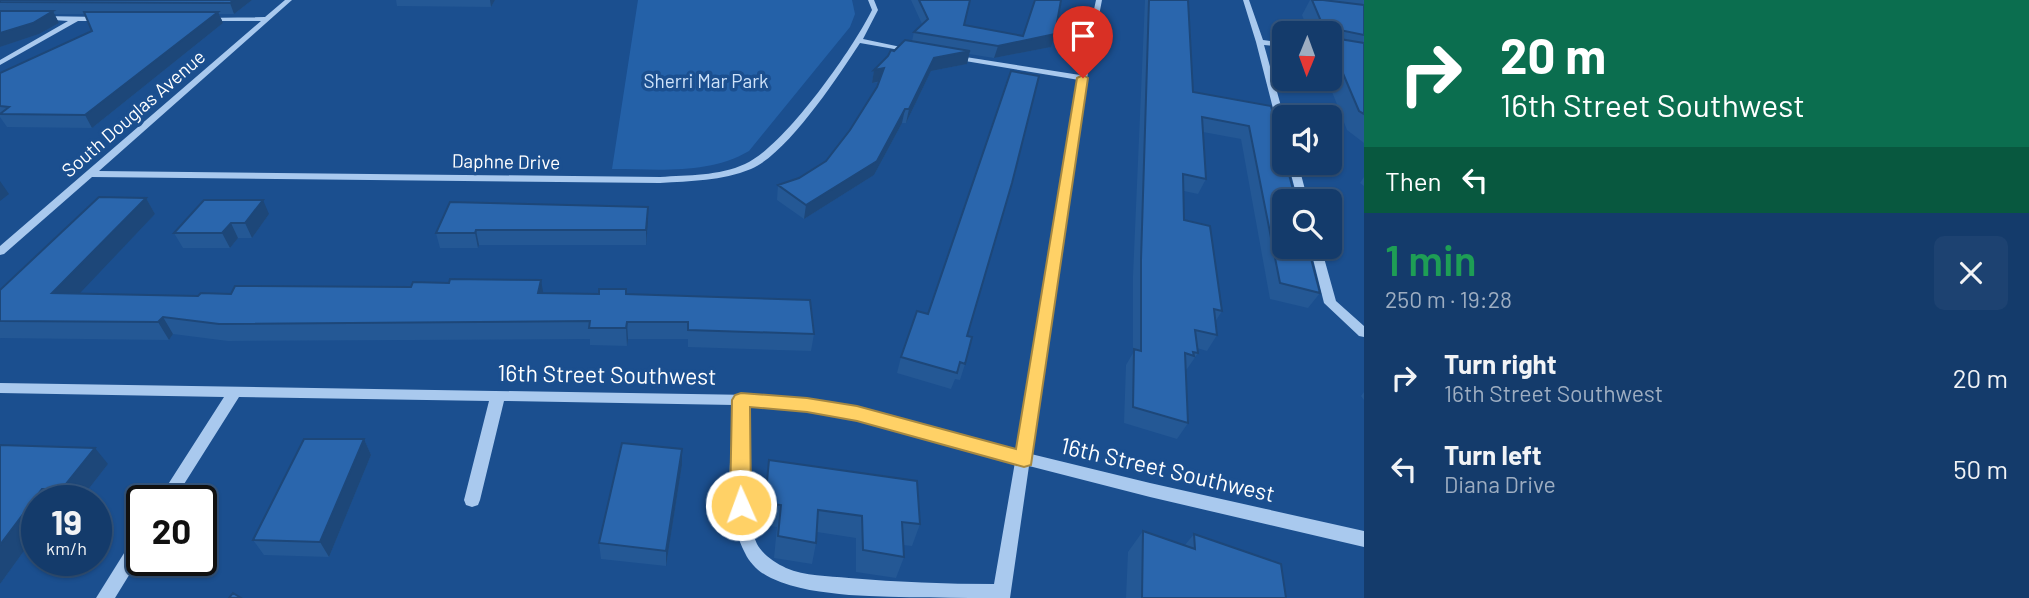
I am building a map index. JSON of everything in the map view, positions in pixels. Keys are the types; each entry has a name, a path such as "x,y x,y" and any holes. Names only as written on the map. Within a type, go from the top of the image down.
{"street":[{"name":"South Douglas Avenue","path":"0,252 289,0"},
{"path":"871,0 875,10 860,41 925,52"},
{"path":"741,400 739,490 742,519 749,546 764,565 783,575 810,582 939,593 1002,595 1083,78 1099,0"},
{"path":"1246,0 1277,105"},
{"path":"25,18 115,19"},
{"path":"0,64 76,18"},
{"path":"193,19 267,19"},
{"name":"Daphne Drive","path":"92,174 660,180 722,174 759,161 778,145 860,41"},
{"path":"1260,42 1272,44"},
{"path":"938,54 1083,78"},
{"path":"1318,259 1330,303 1364,333"},
{"name":"16th Street Southwest","path":"0,388 741,400 807,405 857,414 1024,459 1364,539"},
{"path":"176,485 235,392"},
{"path":"472,500 498,395"},
{"path":"105,598 126,565"}],"green space":[{"name":"Sherri Mar Park","path":"638,0 852,0 855,14 850,27 749,151 733,159 700,167 665,170 612,169"}],"building":[{"path":"0,0 234,0 230,3"},
{"path":"919,0 970,0 964,25 1023,36 1035,0 1061,0 1055,34 998,46 914,32 928,19"},
{"path":"1149,0 1188,0 1193,92 1271,106 1272,175 1289,175 1293,189 1272,189 1272,242 1249,126 1202,117 1206,179 1183,174 1184,220 1210,226 1222,311 1214,309 1217,335 1195,330 1198,353 1193,352 1194,356 1185,353 1188,423 1133,407 1134,349 1141,351"},
{"path":"1312,0 1364,5 1364,35 1342,30 1342,21 1321,21"},
{"path":"0,11 53,11 33,23 0,33"},
{"path":"84,12 218,12 85,115 0,114 9,107 0,106 0,73 92,31"},
{"path":"1342,39 1364,43 1364,114 1359,111 1342,71"},
{"path":"905,40 970,51 934,58 909,109 905,109 877,161 806,205 778,185 799,178 826,161 850,130 877,87 884,68 874,70 891,50 894,51"},
{"path":"1011,71 1039,76 1012,183 967,336 972,337 965,364 960,362 957,373 901,357 917,311 928,314"},
{"path":"99,197 146,198 52,293 198,296 201,293 231,294 235,286 411,287 413,282 449,283 450,279 541,280 538,293 599,294 599,289 626,289 626,294 810,300 814,334 688,330 688,322 627,322 626,328 589,328 590,321 219,324 163,317 158,322 0,321 0,290"},
{"path":"204,200 263,200 245,223 231,223 222,233 174,233"},
{"path":"450,202 648,207 646,230 476,230 475,233 436,233"},
{"path":"1275,259 1311,259 1320,293 1280,283"},
{"path":"304,439 364,439 320,542 253,540"},
{"path":"622,443 682,449 666,551 599,543"},
{"path":"0,445 95,448 65,485 21,485 21,517 0,545"},
{"path":"769,460 917,481 920,524 902,522 904,557 863,550 862,516 818,510 816,543 778,536 781,505 765,503"},
{"path":"1143,531 1195,549 1194,534 1281,564 1286,598 1142,598"}],"route":[{"path":"741,505 741,400 807,405 857,414 1024,459 1083,78"}]}
